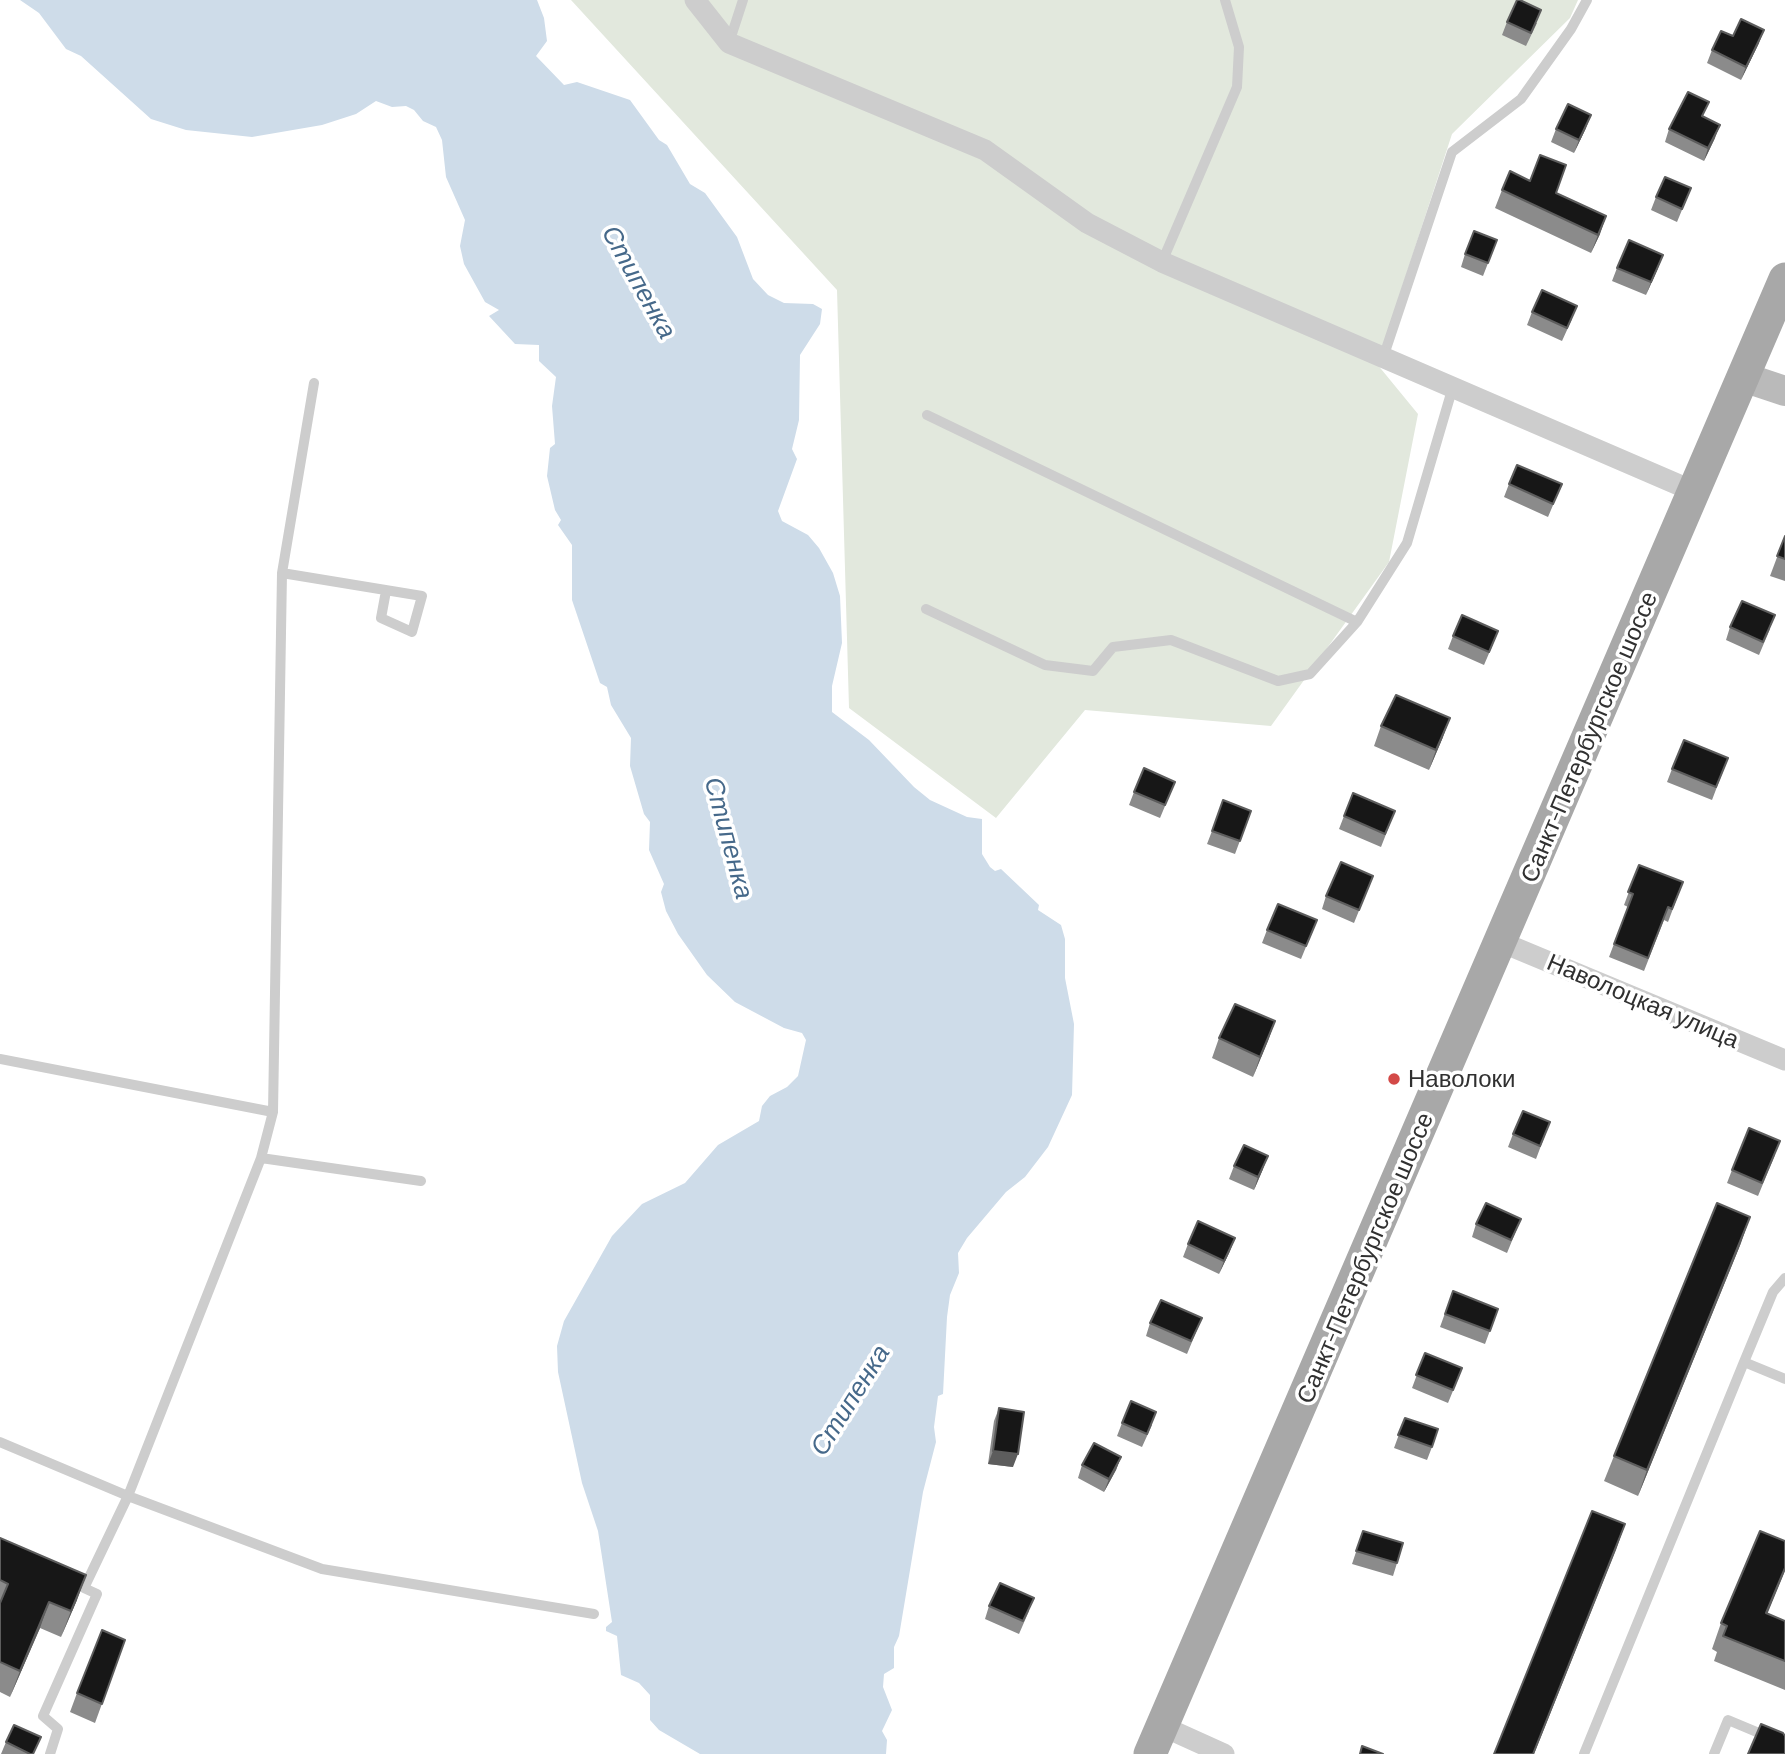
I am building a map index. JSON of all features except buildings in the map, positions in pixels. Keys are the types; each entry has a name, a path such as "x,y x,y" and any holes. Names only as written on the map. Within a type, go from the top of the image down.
{"main road":[{"name":"Санкт-Петербургское шоссе","path":"1156,1740 1502,942 1785,279"}],"street":[{"path":"695,0 729,43 985,150 1087,223 1162,262 1452,390 1693,491"},
{"path":"1743,377 1785,391"},
{"name":"Наволоцкая улица","path":"1502,942 1785,1060"},
{"path":"1156,1740 1224,1754"}],"lane":[{"path":"729,43 743,0"},
{"path":"1162,262 1237,87 1239,47 1225,0"},
{"path":"1383,359 1452,152 1521,99 1572,29 1587,0"},
{"path":"50,1754 58,1729 43,1716 97,1594 84,1588 128,1496 261,1158 273,1112 282,573 314,383"},
{"path":"926,609 1045,665 1093,671 1113,647 1171,640 1278,681 1310,674 1357,622 1407,543 1452,390"},
{"path":"927,415 1357,622"},
{"path":"282,573 422,596 412,632 381,618 386,591"},
{"path":"0,1059 273,1112"},
{"path":"261,1158 421,1181"},
{"path":"1584,1754 1773,1292 1785,1278"},
{"path":"1744,1362 1785,1379"},
{"path":"0,1442 128,1496 322,1569 594,1614"},
{"path":"1714,1754 1728,1720 1785,1744"}],"shaded area":[{"path":"571,0 1578,0 1570,18 1452,134 1377,364 1418,414 1389,562 1271,726 1085,710 996,818 849,708 837,290"}],"water":[{"name":"Стипенка","path":"20,0 537,0 544,18 547,41 536,56 564,85 577,82 630,100 659,140 667,145 690,184 705,193 737,237 753,279 768,295 784,303 813,304 822,309 820,324 800,355 799,420 792,449 797,459 778,511 782,521 808,535 819,548 833,573 840,596 842,643 832,686 832,712 869,740 930,800 967,817 982,819 982,854 990,867 995,871 1001,869 1039,905 1038,910 1061,925 1065,939 1065,978 1074,1024 1072,1095 1048,1147 1025,1177 1006,1192 967,1238 958,1253 959,1273 950,1295 947,1317 943,1394 938,1396 934,1427 936,1442 923,1492 899,1636 894,1647 894,1668 884,1674 883,1687 892,1710 882,1731 887,1740 886,1754 700,1754 659,1730 650,1720 650,1695 639,1683 621,1675 617,1636 606,1631 606,1627 612,1622 598,1531 582,1483 558,1372 557,1346 564,1321 612,1236 642,1204 685,1183 718,1145 759,1121 762,1106 770,1096 787,1087 798,1076 806,1040 802,1033 784,1028 735,1002 707,975 678,934 666,911 661,892 664,884 649,850 650,822 644,814 630,766 631,738 611,705 607,687 600,683 572,600 572,545 558,525 561,520 555,510 547,476 550,448 555,444 552,406 556,377 539,361 539,345 515,344 489,316 499,310 485,302 464,264 460,246 465,220 446,177 442,140 436,127 423,121 414,110 406,106 392,107 376,101 356,114 322,125 252,137 186,130 151,119 81,56 66,49 39,13"}],"place":[{"name":"Наволоки","path":"1394,1079"}]}
